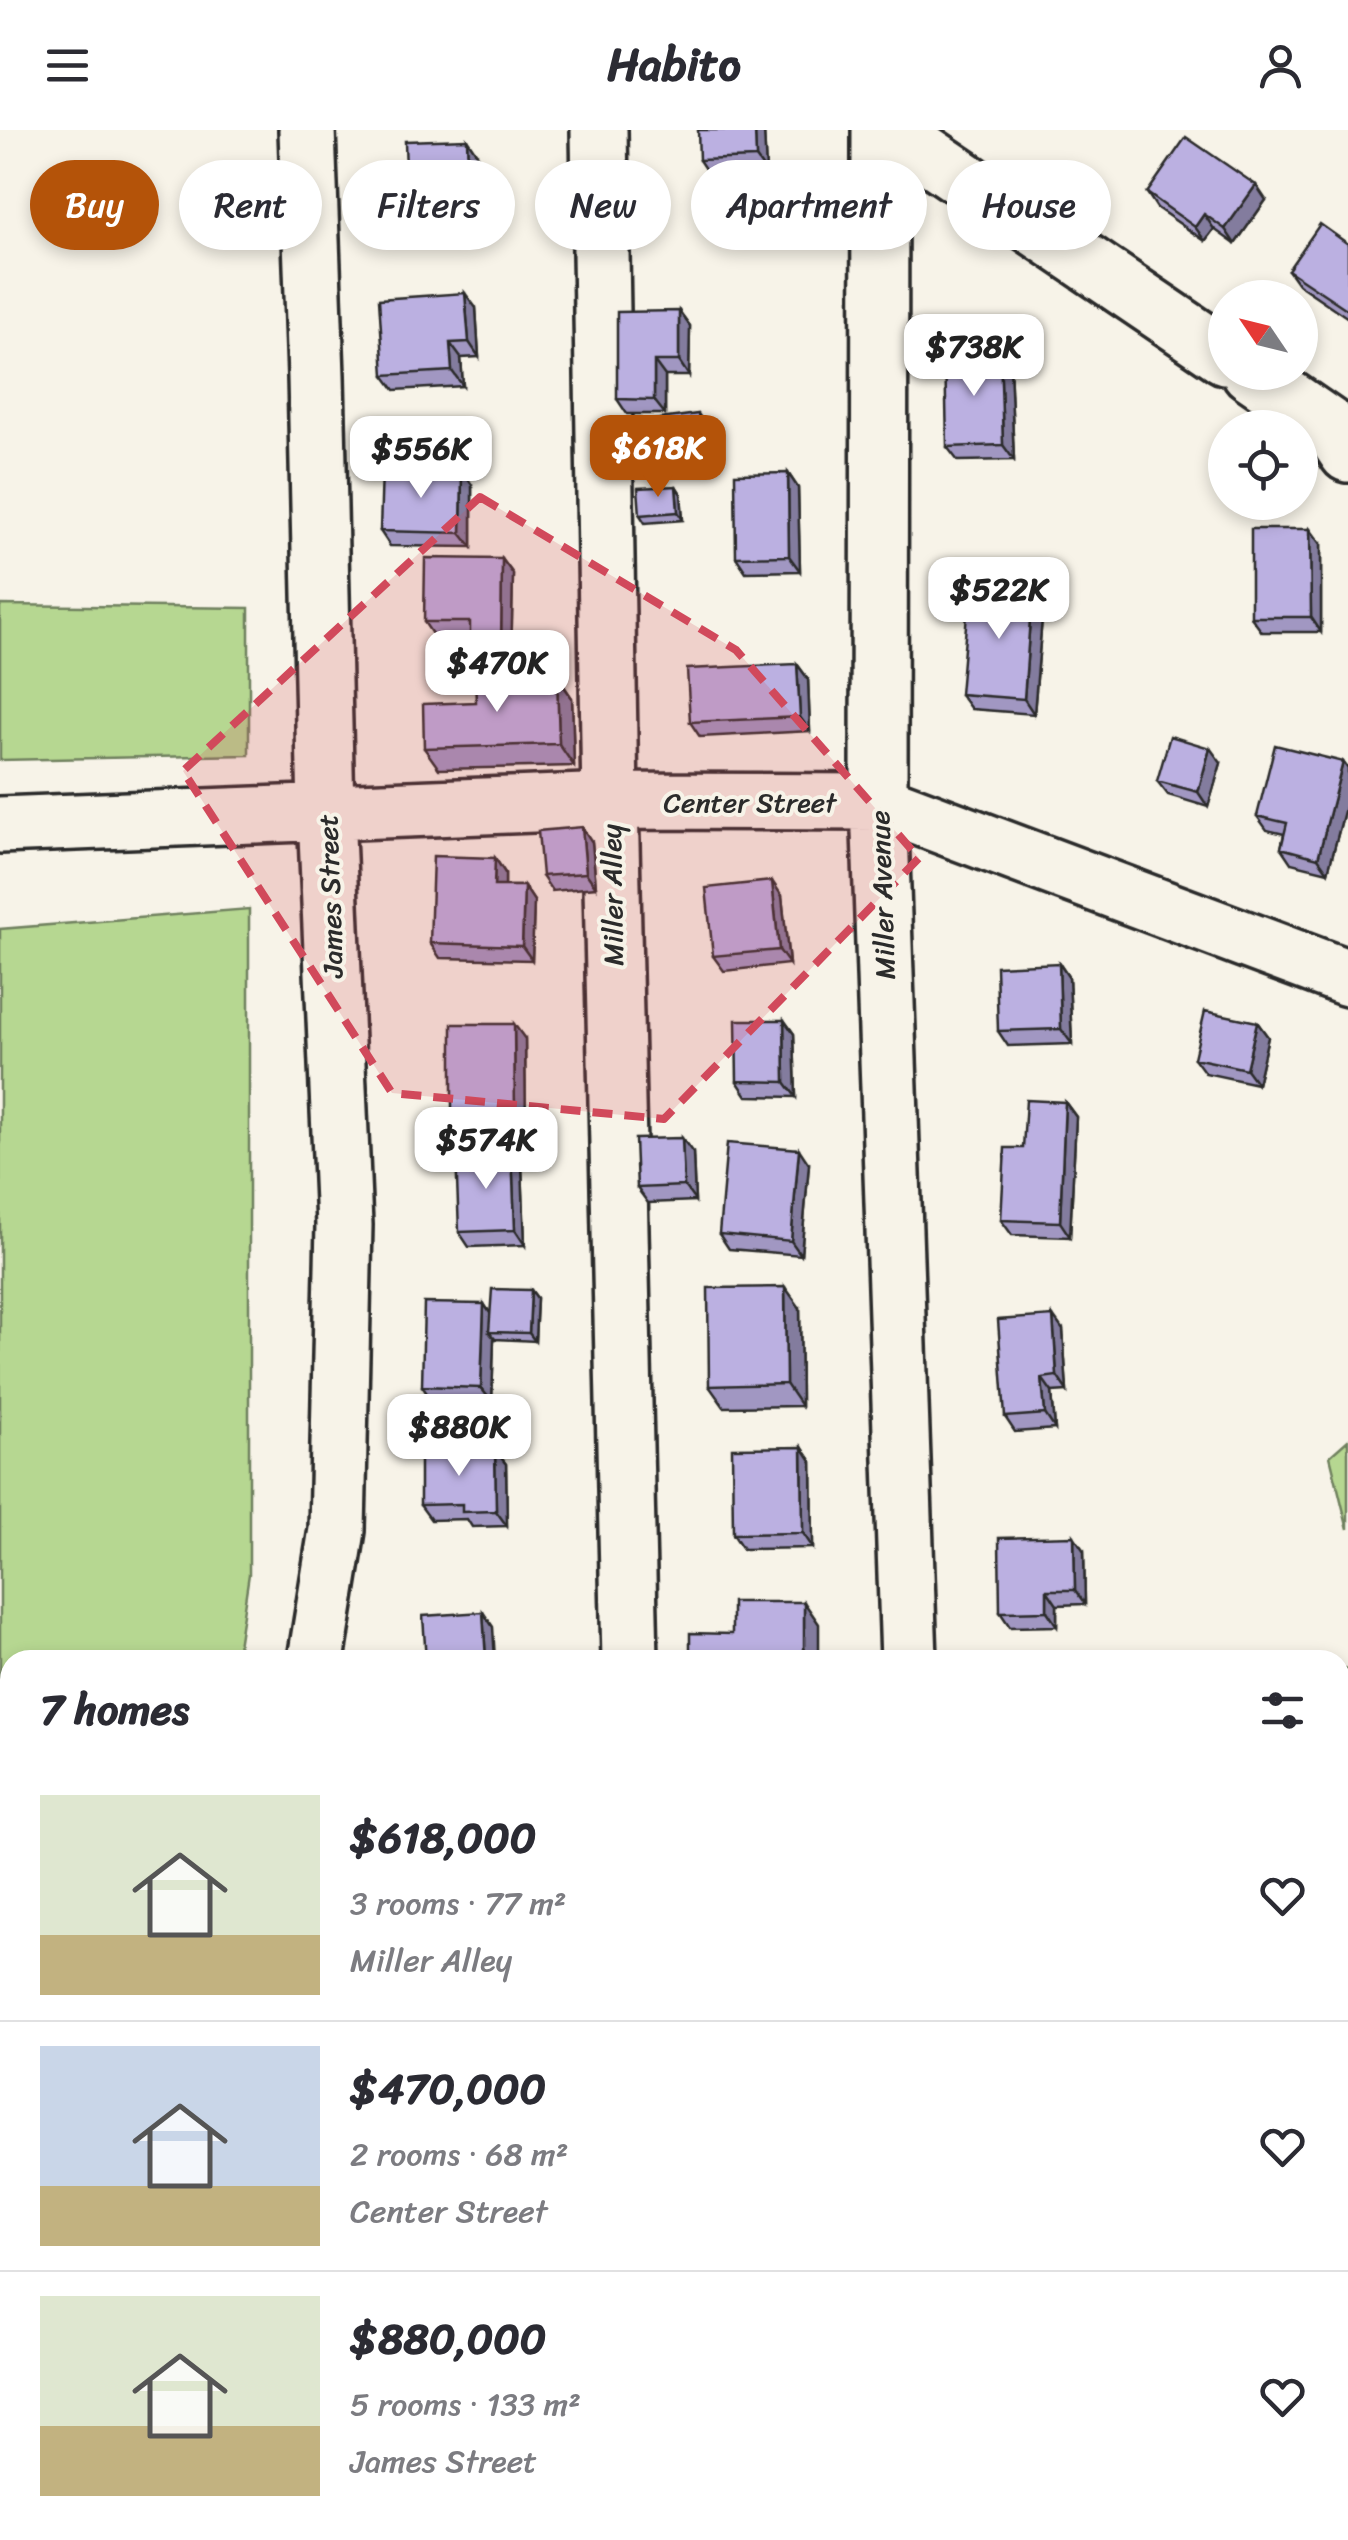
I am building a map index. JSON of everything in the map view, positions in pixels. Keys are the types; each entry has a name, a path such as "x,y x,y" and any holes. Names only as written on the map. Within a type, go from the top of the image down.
{"street":[{"name":"James Street","path":"307,130 326,812 344,1225 337,1530 318,1650"},
{"name":"Miller Alley","path":"599,130 630,1650"},
{"name":"Miller Avenue","path":"880,130 878,802 909,1650"},
{"path":"890,130 1208,345"},
{"path":"1277,390 1330,426 1348,454"},
{"name":"Center Street","path":"0,825 610,802 878,802 1348,978"}],"highlighted area":[{"path":"480,497 736,650 919,858 664,1119 392,1093 183,771"}],"green space":[{"path":"0,605 249,608 249,755 0,760"},
{"path":"249,909 249,1574 238,1650 0,1650 0,929"},
{"path":"1348,1440 1348,1529 1330,1456"}],"building":[{"path":"698,130 755,130 756,158 699,160"},
{"path":"1186,137 1256,185 1225,229 1204,214 1195,227 1147,193"},
{"path":"467,139 468,160 406,160 405,141"},
{"path":"1320,224 1348,244 1348,310 1318,290 1318,280 1303,280 1288,270"},
{"path":"465,293 469,342 450,343 452,371 384,375 379,299"},
{"path":"679,311 679,361 654,361 654,400 617,399 617,312"},
{"path":"1000,351 1003,445 947,447 945,353"},
{"path":"698,414 703,453 642,461 637,422"},
{"path":"382,469 462,470 461,533 380,531"},
{"path":"788,473 789,556 736,557 735,474"},
{"path":"676,486 678,512 640,515 638,488"},
{"path":"1251,529 1310,529 1311,617 1251,617"},
{"path":"425,558 502,559 501,647 470,646 470,622 424,622"},
{"path":"992,576 1033,579 1024,699 960,694 967,614 989,616"},
{"path":"797,664 800,717 690,722 687,669"},
{"path":"557,676 559,744 424,748 423,704 476,702 475,679"},
{"path":"1170,736 1210,748 1198,792 1157,781"},
{"path":"1275,745 1343,762 1318,858 1281,848 1287,823 1257,816"},
{"path":"582,827 586,873 542,876 538,831"},
{"path":"433,856 495,858 494,886 524,886 522,946 430,943"},
{"path":"772,881 779,950 713,956 706,888"},
{"path":"1059,963 1061,1029 998,1031 996,966"},
{"path":"1205,1011 1257,1022 1246,1069 1194,1058"},
{"path":"736,1020 784,1020 785,1082 737,1081"},
{"path":"452,1024 514,1024 515,1117 452,1118"},
{"path":"1026,1100 1065,1102 1060,1222 1001,1220 1005,1148 1023,1148"},
{"path":"682,1138 684,1186 637,1188 635,1139"},
{"path":"727,1143 799,1149 791,1241 719,1234"},
{"path":"512,1151 515,1230 459,1232 456,1153"},
{"path":"785,1287 786,1384 709,1386 708,1288"},
{"path":"492,1289 531,1290 529,1333 489,1332"},
{"path":"424,1303 484,1304 481,1388 422,1386"},
{"path":"1053,1316 1057,1376 1042,1378 1045,1414 1005,1417 998,1320"},
{"path":"802,1447 803,1533 733,1534 732,1448"},
{"path":"495,1450 496,1511 462,1512 462,1504 420,1505 420,1451"},
{"path":"1074,1536 1075,1590 1047,1590 1047,1611 1000,1612 999,1538"},
{"path":"732,1602 804,1602 804,1650 690,1650 690,1633 732,1634"},
{"path":"483,1612 485,1650 425,1650 423,1616"}]}
